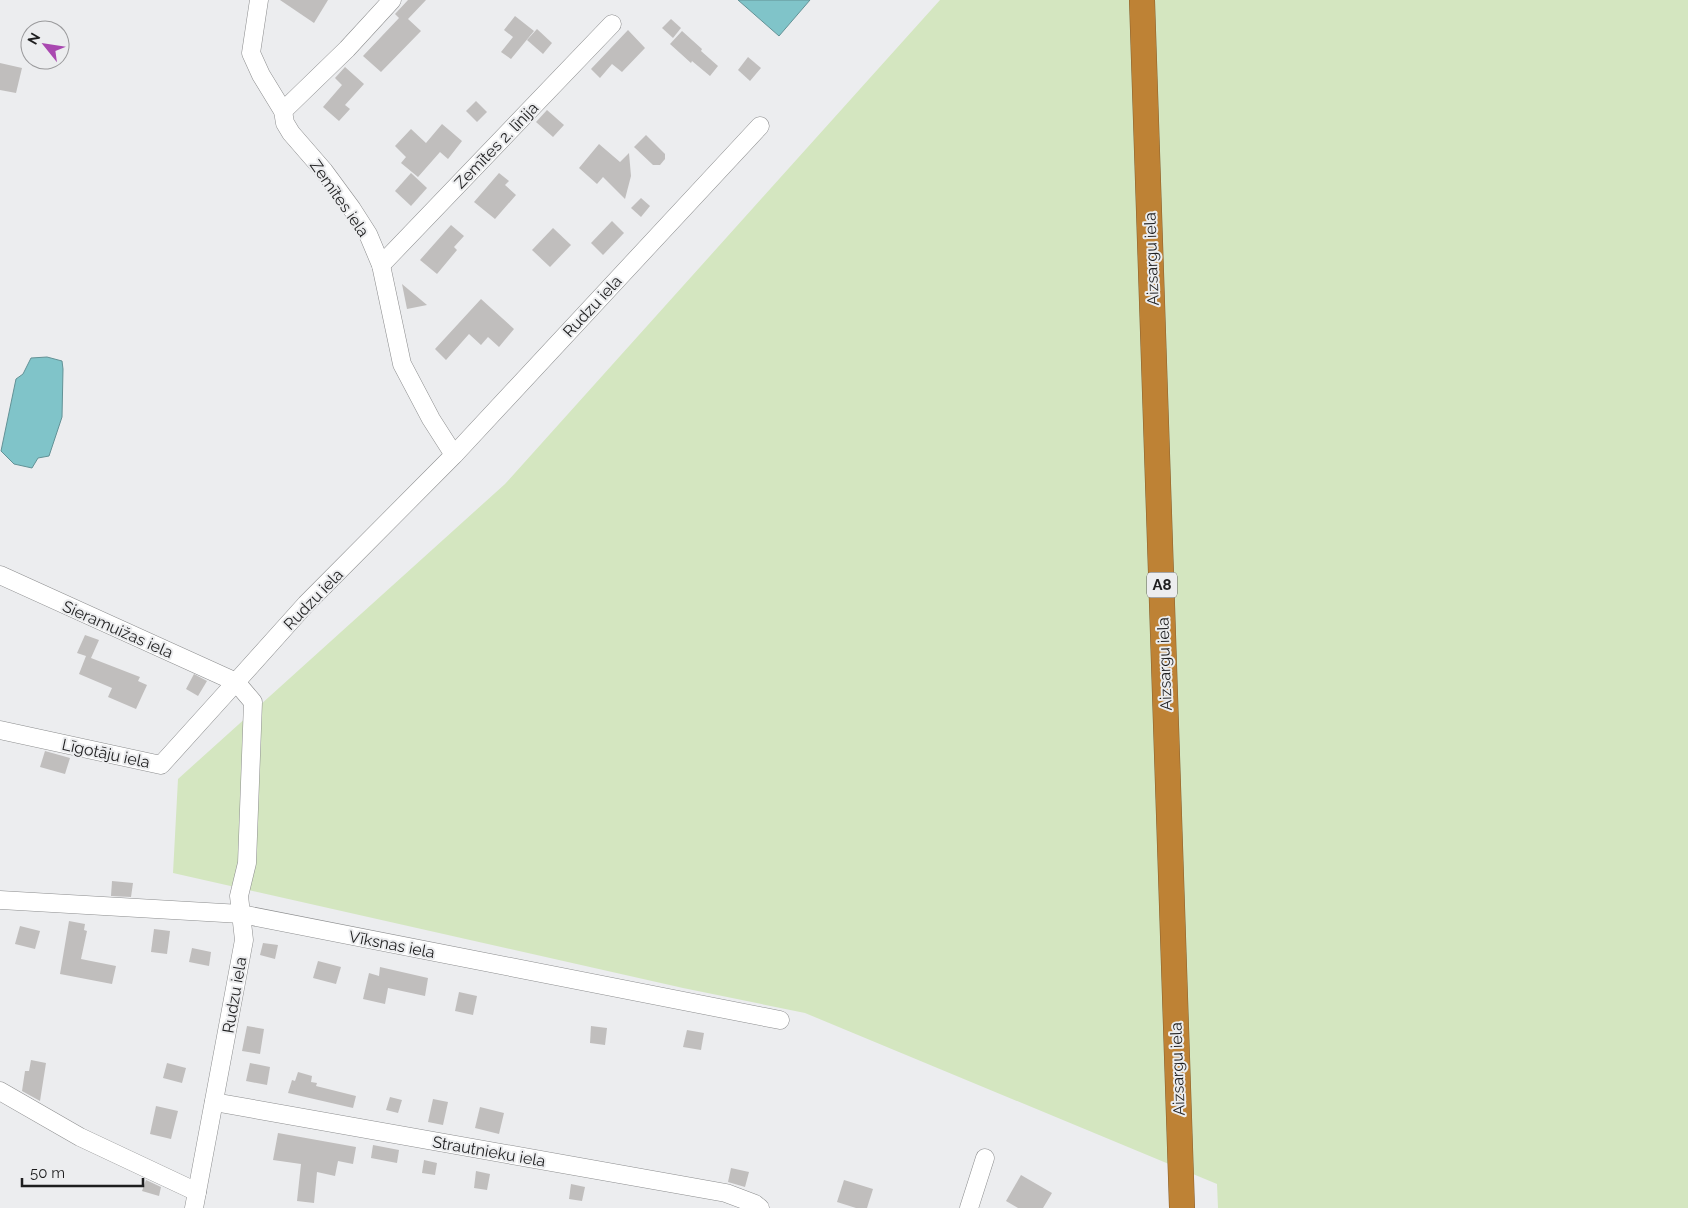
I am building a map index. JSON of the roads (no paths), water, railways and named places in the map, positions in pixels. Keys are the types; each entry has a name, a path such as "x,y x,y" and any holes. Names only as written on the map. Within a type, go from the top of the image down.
{"highway":[{"name":"Aizsargu iela","path":"1142,0 1182,1208"}],"street":[{"name":"Zemītes iela","path":"259,0 251,53 261,75 283,111 285,123 352,208 368,234 381,265 402,364 454,455"},
{"path":"283,111 347,49 392,0"},
{"name":"Zemītes 2. līnija","path":"381,265 612,24"},
{"name":"Rudzu iela","path":"196,1200 244,940 238,896 247,863 254,702 236,682 306,604 454,455 760,126"},
{"name":"Sieramuižas iela","path":"0,575 236,682"},
{"name":"Līgotāju iela","path":"0,730 161,765 236,682"},
{"name":"Vīksnas iela","path":"0,900 241,914 780,1020"},
{"path":"0,1091 196,1200"},
{"name":"Strautnieku iela","path":"214,1102 726,1193 755,1204 760,1208"},
{"path":"969,1208 985,1158"}],"water":[{"path":"738,0 810,0 779,36"},
{"path":"47,357 62,361 62,417 49,456 38,458 32,468 14,464 1,451 16,379 23,374 31,358"}]}
